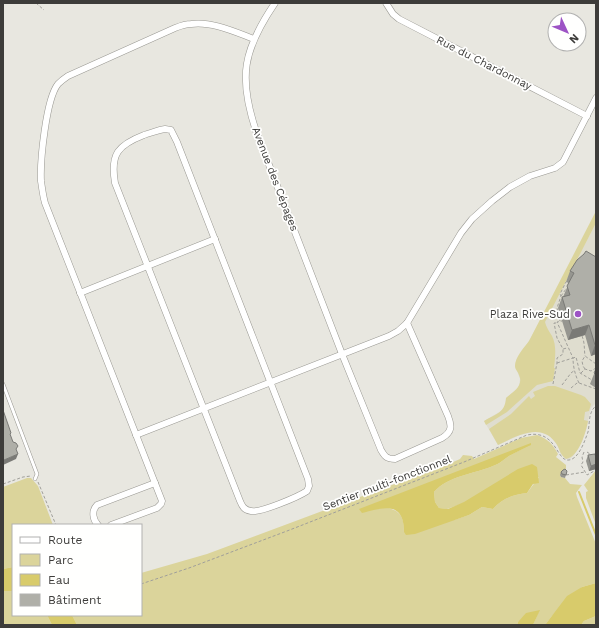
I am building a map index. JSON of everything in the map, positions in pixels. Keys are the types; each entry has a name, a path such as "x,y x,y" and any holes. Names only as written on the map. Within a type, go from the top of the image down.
{"street":[{"name":"Avenue des Cépages","path":"275,3 254,39 247,61 246,86 249,107 256,131 342,354 385,457 389,459 395,459 442,438 451,430 451,424 407,323"},
{"name":"Rue du Chardonnay","path":"386,3 399,19 587,116"},
{"path":"114,524 160,506 162,501 44,203 41,169 48,111 52,97 58,84 68,76 175,28 191,24 206,24 254,39"},
{"path":"136,435 389,336 398,331 407,323 461,233 472,219 510,187 530,176 559,166 568,154 596,98"},
{"path":"159,130 171,130 215,239 308,479 309,486 307,492 253,512 243,508 115,183 115,158 124,144 159,130"},
{"path":"80,293 215,239"},
{"path":"97,524 93,513 94,507 155,483"}],"lane":[{"path":"3,384 37,474 36,479"}],"path":[{"path":"36,3 44,10"},
{"path":"553,384 557,358 563,354 554,323 561,321 557,308 561,296 560,294 566,282"},
{"path":"561,296 566,290"},
{"path":"558,322 573,358 575,374 579,383"},
{"path":"556,334 561,332"},
{"path":"582,336 585,356 582,360 583,366 585,369 591,371 596,368"},
{"path":"562,350 568,348"},
{"path":"585,356 596,364"},
{"path":"557,363 576,357 580,373 592,380"},
{"path":"562,385 575,369"},
{"path":"580,373 585,369"},
{"path":"571,388 577,383 596,388"},
{"name":"Sentier multi-fonctionnel","path":"142,584 189,568 287,531 464,462 527,435 538,434 543,436 554,444 564,459 572,459 576,455 584,440 588,431 591,412 596,406"},
{"path":"584,452 582,457 583,462 581,465 585,472"},
{"path":"587,452 592,456"},
{"path":"566,475 585,472 587,475 596,470"},
{"path":"3,484 23,477 30,476 36,479 42,488 56,524"}],"shaded area":[{"path":"596,223 596,403 591,408 582,441 570,459 566,459 560,453 559,447 550,436 537,431 520,435 498,445 484,421 505,408 506,398 517,390 520,379 515,365 517,359 535,330 549,312"}],"green space":[{"path":"596,211 596,223 545,322 555,344 555,368 553,381 537,385 507,412 486,425 484,421 502,410 506,398 519,386 519,374 515,369 516,359 529,341"},
{"path":"548,386 555,386 581,395 591,404 589,411 585,412 584,420 588,421 586,431 575,454 566,459 562,455 558,446 549,436 535,432 520,435 498,445 489,429 511,414 529,396 531,399 535,396 533,392"},
{"path":"537,435 547,440 554,447 558,454 556,457 566,465 566,469 560,475 561,477 565,478 570,484 582,485 576,493 596,544 596,583 582,587 552,616 545,625 533,625 539,611 518,622 517,625 77,625 72,616 142,616 142,573 207,554 451,463 460,459 463,455 472,456 474,459 521,438","holes":["531,445 496,465 446,482 434,492 435,502 439,508 447,509 539,477 527,493 508,498 500,502 493,509 482,507 469,515 457,519 404,532 403,522 400,515 394,510 384,507"]},
{"path":"596,470 596,525 586,498 586,492 588,491 584,485"},
{"path":"27,478 31,478 38,486 53,524 12,524 12,567 3,569 3,487"},
{"path":"3,591 12,591 12,616 48,616 52,625 3,625"},
{"path":"596,616 596,625 581,625 584,621"}],"water":[{"path":"531,443 531,445 511,455 496,465 446,482 434,492 435,502 439,508 448,509 464,502 518,469 532,464 537,467 539,483 533,484 527,493 508,498 500,502 493,509 482,507 469,515 415,534 406,535 404,532 401,515 397,511 385,508 362,513 359,509"},
{"path":"12,567 12,591 3,591 3,569"},
{"path":"596,583 596,616 584,621 581,625 545,625 567,596 582,587"},
{"path":"540,610 533,625 517,625 526,613"},
{"path":"48,616 72,616 77,625 52,625"}],"building":[{"name":"Plaza Rive-Sud","path":"586,251 596,257 596,345 589,325 572,330 562,297 570,295 567,286 574,273 570,271 577,260"},
{"path":"3,410 13,442 18,446 16,449 18,454 4,460 3,458"},
{"path":"595,454 596,464 591,466 588,455"},
{"path":"565,469 567,471 566,475 562,474 561,472"}],"waterway":[{"path":"579,492 596,535"}],"place":[{"name":"Plaza Rive-Sud","path":"578,314"}]}
